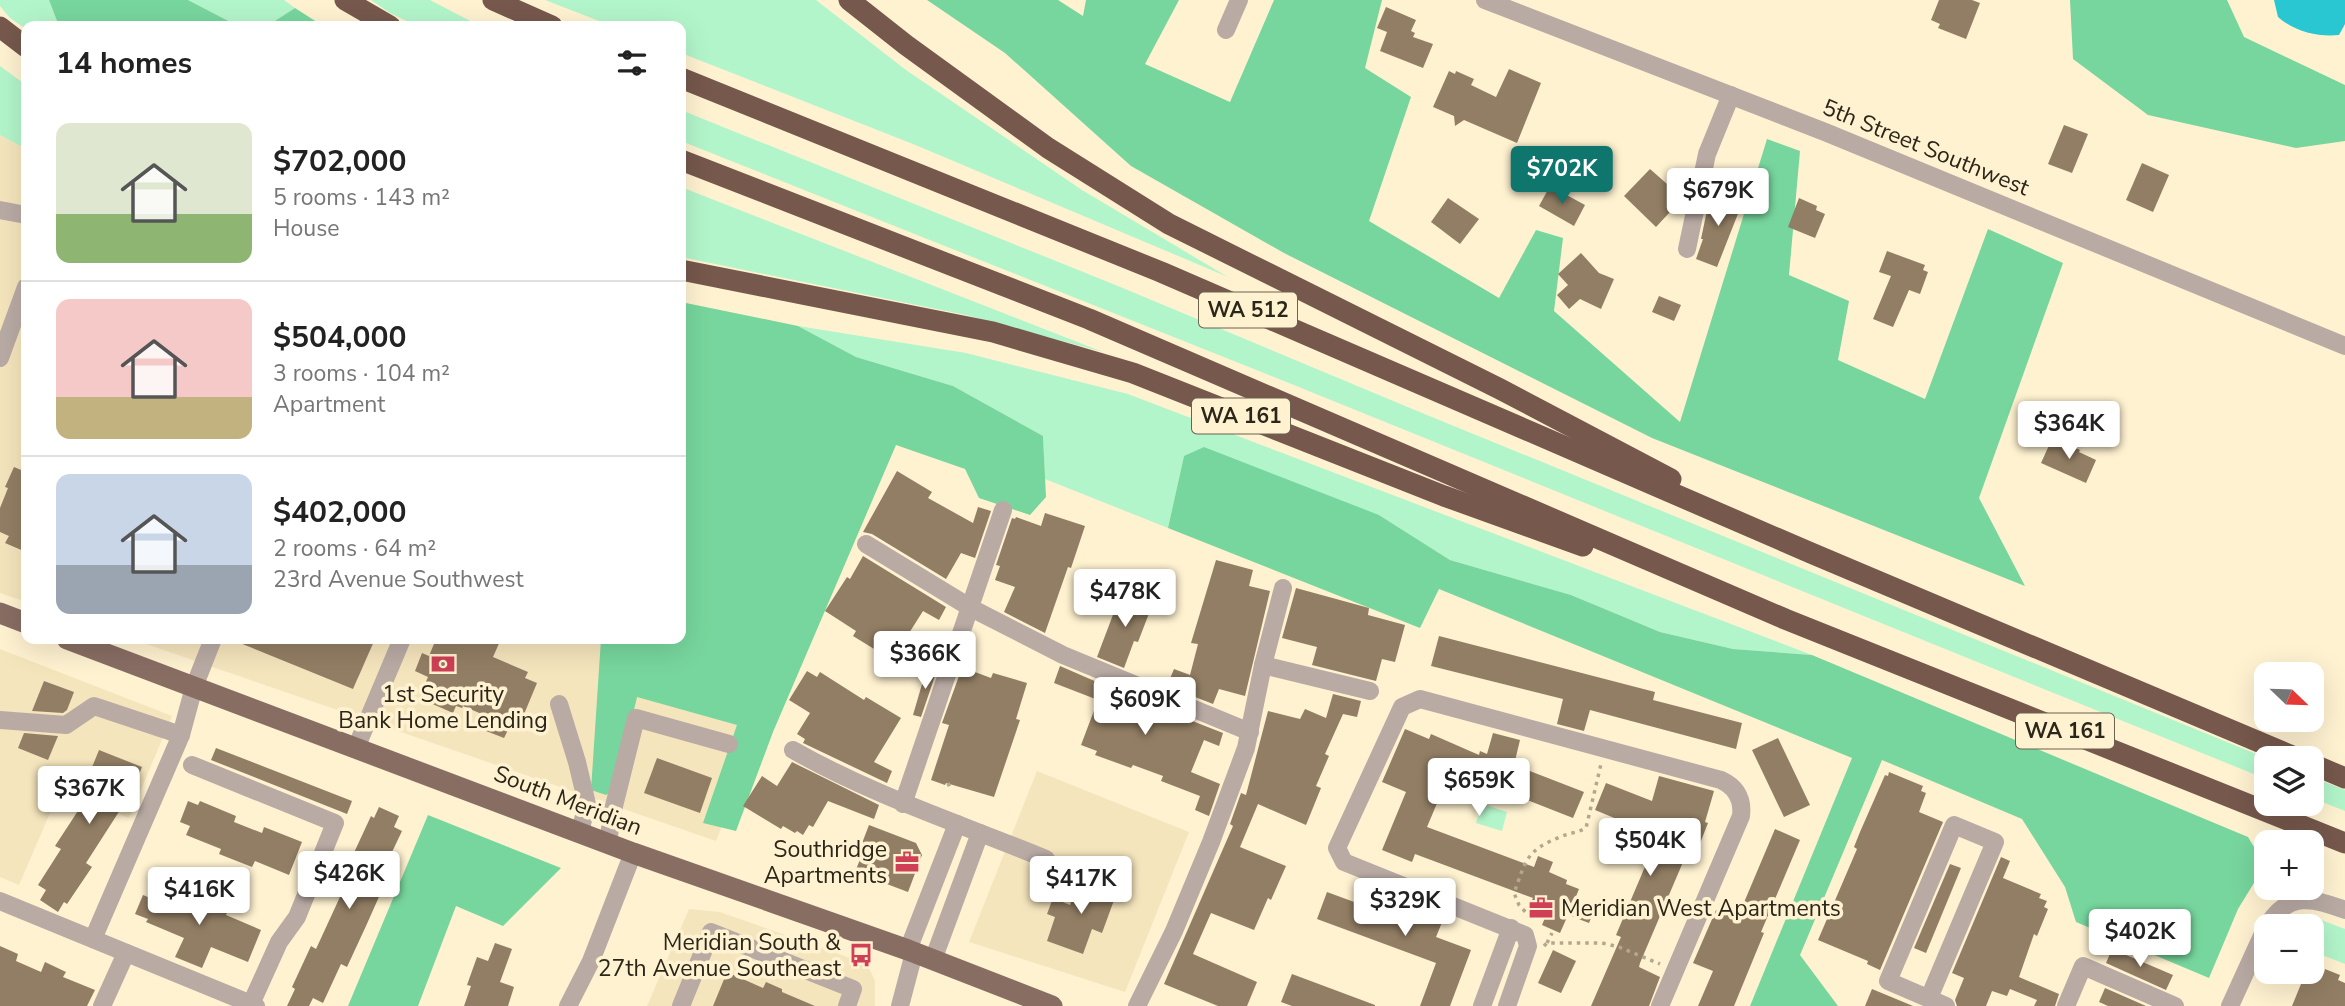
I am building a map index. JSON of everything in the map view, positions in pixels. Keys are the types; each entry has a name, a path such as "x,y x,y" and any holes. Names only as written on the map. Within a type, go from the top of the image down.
{"highway":[{"path":"345,0 381,21"},
{"path":"493,0 541,21"},
{"name":"WA 161","path":"849,0 1048,148 1169,224 1500,388 1811,553 2269,746"},
{"name":"WA 512","path":"686,80 1161,272 1811,553"},
{"path":"686,162 1089,319 1786,619"},
{"name":"WA 161","path":"686,271 993,332 1133,373 1444,496 1786,619 2345,843"},
{"path":"2324,769 2345,778"}],"main road":[{"path":"0,613 21,621"},
{"name":"South Meridian","path":"80,644 608,843 918,954 1052,1006"}],"street":[{"path":"1226,30 1239,0"},
{"name":"5th Street Southwest","path":"1485,0 1731,95 2345,346"},
{"path":"1687,249 1707,154 1731,95"},
{"path":"0,210 21,214"},
{"path":"0,358 21,301"},
{"path":"903,804 1003,510"},
{"path":"866,544 971,608 1063,655 1250,732"},
{"path":"1137,1006 1174,931 1211,842 1250,732 1263,665 1283,588"},
{"path":"93,939 181,735 194,687 211,644"},
{"path":"356,748 400,644"},
{"path":"1263,665 1370,691"},
{"path":"1507,1006 1517,983 1528,942 1525,935 1344,862 1337,848 1402,707 1420,699 1721,780 1739,795 1741,816 1660,1006"},
{"path":"559,704 587,804 580,832"},
{"path":"0,720 66,725 94,706 181,735"},
{"path":"608,843 612,814 636,718 729,744"},
{"path":"793,750 837,775 903,804 1046,859"},
{"path":"0,901 254,1005 279,943 297,917 335,823 192,765"},
{"path":"900,1006 957,824"},
{"path":"1929,998 1995,842 1954,825 1888,981 1946,1006"},
{"path":"918,954 980,833"},
{"path":"568,1006 591,961 634,852"},
{"path":"2277,914 2290,902 2305,900 2322,902 2345,910"},
{"path":"1482,1006 1511,928"},
{"path":"681,1006 711,932 853,989 847,1006"},
{"path":"102,1006 126,953"},
{"path":"2237,1004 2254,960"},
{"path":"2066,1006 2083,966 2175,1006"}],"path":[{"path":"1534,920 1519,905 1514,893 1527,858 1533,850 1564,835 1575,834 1587,825 1604,748"},
{"path":"948,783 951,790"},
{"path":"1543,954 1552,933"},
{"path":"1542,937 1546,943"},
{"path":"1546,943 1602,943 1619,947 1675,970"}],"shaded area":[{"path":"0,135 21,146 21,600 0,593"},
{"path":"811,601 716,841 146,644 686,644 686,638"},
{"path":"0,649 172,716 129,818 60,790 19,885 0,877"},
{"path":"1037,771 1189,832 1125,992 969,942"},
{"path":"689,909 720,912 856,960 869,968 875,981 875,1006 647,1006"}],"green space":[{"path":"0,0 49,0 57,21 21,21 21,26 0,6"},
{"path":"49,0 188,0 228,21 57,21"},
{"path":"188,0 284,0 295,8 275,21 228,21"},
{"path":"371,0 430,0 470,21 407,21"},
{"path":"545,0 816,0 906,70 1082,190 1228,277 913,144 686,55 686,21 599,21"},
{"path":"927,0 1058,0 1083,16 1086,0 1179,0 1145,64 1230,102 1274,0 1382,0 1365,68 1411,97 1369,221 1499,298 1536,230 1563,238 1554,311 1680,422 1767,139 1800,151 1789,275 1849,301 1838,360 1925,399 1988,229 2063,263 1979,498 2025,586 1652,438 1284,253 1131,166 1005,53"},
{"path":"2070,0 2227,0 2244,37 2345,85 2345,141 2296,148 2148,115 2073,59"},
{"path":"295,8 315,21 275,21"},
{"path":"0,66 21,81 21,146 0,135"},
{"path":"686,112 1118,286 2254,753 2254,774 1274,377 686,143"},
{"path":"686,189 1103,352 966,315 686,258"},
{"path":"686,303 798,326 856,357 953,386 1043,436 1046,497 1030,515 979,498 965,469 896,445 773,732 736,831 703,823 737,725 637,697 616,788 606,795 591,790 601,644 686,644"},
{"path":"798,326 966,353 1128,394 1812,655 1733,649 1660,632 1571,595 1450,560 1379,515 1184,456 1168,528 1045,479 1043,436 953,386 856,357"},
{"path":"1204,447 1379,515 1450,560 1571,595 1660,632 1733,649 1812,655 2248,837 2254,847 2254,883 2238,909 2209,978 2076,922 2065,887 2022,819 1882,760 1800,955 1838,1006 1750,1006 1852,758 1439,589 1420,628 1168,528 1184,456"},
{"path":"2324,782 2345,790 2345,811 2324,803"},
{"path":"1482,804 1507,812 1502,831 1476,823"},
{"path":"428,815 561,868 503,926 456,906 418,1006 348,1006"},
{"path":"2324,921 2345,929 2345,964 2324,956"}],"water":[{"path":"2274,0 2345,0 2345,24 2339,35 2299,30 2278,17"}],"building":[{"path":"1939,0 1972,0 1980,3 1966,39 1938,28 1940,24 1931,20"},
{"path":"1386,7 1416,20 1411,31 1415,33 1413,37 1433,44 1423,68 1380,51 1387,32 1377,28"},
{"path":"1509,69 1541,83 1517,143 1464,120 1455,126 1454,116 1433,107 1449,71 1455,74 1456,71 1474,79 1471,85 1496,97"},
{"path":"2064,125 2088,134 2072,173 2048,164"},
{"path":"2142,163 2169,175 2153,212 2126,200"},
{"path":"1650,169 1683,198 1656,227 1624,196"},
{"path":"1550,186 1585,205 1574,226 1539,206"},
{"path":"1722,193 1743,201 1717,267 1696,259 1713,197"},
{"path":"1448,198 1479,219 1460,244 1431,222"},
{"path":"1799,198 1817,206 1816,210 1825,214 1815,238 1788,227"},
{"path":"1887,251 1925,265 1923,270 1928,272 1920,294 1909,290 1893,327 1873,319 1891,276 1879,272"},
{"path":"1581,253 1599,273 1614,279 1601,309 1580,299 1569,309 1557,295 1568,285 1558,274"},
{"path":"1659,296 1681,305 1674,321 1652,312"},
{"path":"2056,439 2096,460 2086,483 2041,463 2051,441 2054,443"},
{"path":"14,467 21,470 21,550 5,543 9,536 0,532 0,508 8,488 5,487"},
{"path":"897,471 932,492 928,498 973,523 978,507 991,511 975,558 961,553 946,579 872,534 863,532"},
{"path":"1045,513 1085,526 1045,633 1004,612 1015,587 995,580 1000,566 996,565 1012,518 1041,526"},
{"path":"863,556 946,607 939,620 923,611 892,660 853,636 856,631 825,611 847,577 850,579"},
{"path":"1216,560 1253,570 1249,586 1270,591 1245,696 1219,689 1213,704 1167,686 1174,669 1190,675 1198,644 1191,643"},
{"path":"1296,588 1369,608 1368,615 1405,625 1395,662 1382,659 1376,681 1312,665 1317,647 1282,638"},
{"path":"1122,591 1153,603 1138,642 1134,641 1124,668 1097,657"},
{"path":"1439,636 1655,692 1653,700 1742,723 1736,749 1590,710 1584,731 1557,724 1563,699 1431,666"},
{"path":"242,644 373,644 353,689"},
{"path":"434,644 499,644 493,657 528,672 525,678 537,683 517,731 509,728 504,738 486,731 491,718 463,706 456,706 453,713 419,698 428,677 415,671 422,653 429,656"},
{"path":"1060,666 1223,733 1219,746 1204,740 1191,772 1220,784 1209,816 1195,810 1200,796 1161,781 1163,776 1095,755 1097,751 1081,745 1098,700 1054,683"},
{"path":"927,667 937,670 921,717 913,715"},
{"path":"967,669 991,678 993,673 1027,683 1016,719 1020,720 994,797 931,780 949,725 942,723 959,676 964,677"},
{"path":"807,671 817,677 820,672 864,700 866,697 901,718 874,762 892,771 887,783 803,743 805,739 797,734 810,713 789,700"},
{"path":"44,681 74,692 67,710 63,713 32,711"},
{"path":"1333,694 1361,701 1357,717 1343,714 1325,754 1329,756 1316,786 1321,788 1306,825 1258,804 1240,847 1286,866 1271,900 1268,898 1254,930 1211,913 1193,954 1257,982 1247,1006 1218,1006 1164,984 1233,826 1230,824 1241,793 1246,795 1268,711 1300,719 1305,709 1326,718"},
{"path":"1405,729 1429,739 1431,734 1479,755 1480,751 1487,754 1493,733 1520,740 1514,765 1584,792 1573,818 1451,770 1427,827 1534,867 1538,856 1553,862 1549,872 1579,889 1575,899 1595,908 1589,923 1568,915 1560,933 1542,925 1547,913 1529,906 1533,898 1415,854 1412,862 1382,850 1406,792 1382,782"},
{"path":"24,733 58,736 48,760 18,748"},
{"path":"1778,738 1810,805 1784,817 1752,750"},
{"path":"216,748 352,801 347,814 211,760"},
{"path":"99,750 142,767 126,809 122,807 86,863 92,867 67,904 64,902 58,912 40,900 46,890 38,885 61,849 55,846 89,794 82,792"},
{"path":"657,758 712,778 700,813 644,793"},
{"path":"792,762 879,805 874,819 828,801 813,827 809,825 803,835 783,826 781,829 743,806 762,776 777,786"},
{"path":"1889,772 1923,786 1921,791 1926,793 1919,812 1943,822 1880,970 1867,964 1868,961 1818,940 1857,849 1854,847 1860,832 1885,775 1888,776"},
{"path":"1659,776 1714,791 1705,822 1708,823 1697,851 1689,848 1640,963 1639,967 1660,977 1649,1006 1591,1006 1621,937 1616,935 1658,836 1595,810 1606,783 1652,801"},
{"path":"188,801 198,805 200,801 236,816 234,822 262,833 264,827 302,842 289,875 255,861 252,867 219,854 221,849 186,835 190,826 180,822"},
{"path":"379,807 399,816 394,827 402,831 384,869 390,872 366,926 347,967 341,964 323,1003 313,998 309,1006 287,1006 295,989 292,987 311,946 316,949 357,860 352,857 371,816 374,818"},
{"path":"869,825 916,843 922,855 908,892 855,872 863,852 859,851"},
{"path":"1775,829 1800,840 1761,932 1764,933 1734,1006 1698,1006 1713,971 1693,963 1716,910 1737,919"},
{"path":"2001,857 2010,861 2003,878 2041,894 2039,898 2047,901 2044,907 2048,909 2037,936 2034,934 2019,977 2059,994 2055,1006 2034,1006 2037,1000 2010,989 2007,996 1992,991 1986,1006 1957,1006 1955,1000 1964,978 1952,973"},
{"path":"1950,864 1961,868 1926,953 1914,948"},
{"path":"1080,878 1117,892 1102,933 1092,929 1083,954 1047,941 1055,917 1047,914 1053,898 1070,905"},
{"path":"159,889 193,903 196,897 228,910 226,915 261,930 248,962 211,947 202,968 175,957 184,938 146,922 148,919 135,914 143,895 155,900"},
{"path":"1327,892 1384,913 1392,894 1445,915 1436,937 1471,950 1450,1006 1420,1006 1436,963 1317,919"},
{"path":"495,943 512,949 500,982 514,987 508,1006 464,1006 471,986 467,985 477,957 488,961"},
{"path":"0,946 18,954 16,961 41,972 45,962 66,972 63,977 95,990 87,1006 0,1006"},
{"path":"2112,949 2173,975 2166,990 2106,963"},
{"path":"1553,950 1576,961 1561,993 1538,983"},
{"path":"2325,969 2340,975 2338,980 2345,983 2345,1006 2292,1006 2301,984 2324,984"},
{"path":"727,972 763,988 766,982 815,1006 713,1006"},
{"path":"1292,974 1375,1006 1292,1006 1281,1002"},
{"path":"2105,988 2146,1006 2108,1006 2099,1002"},
{"path":"1872,989 1913,1006 1865,1006"}],"place":[{"name":"1st Security Bank Home Lending","path":"443,664"},
{"name":"Southridge Apartments","path":"907,862"},
{"name":"Meridian West Apartments","path":"1541,908"},
{"name":"Meridian South & 27th Avenue Southeast","path":"861,955"}]}
